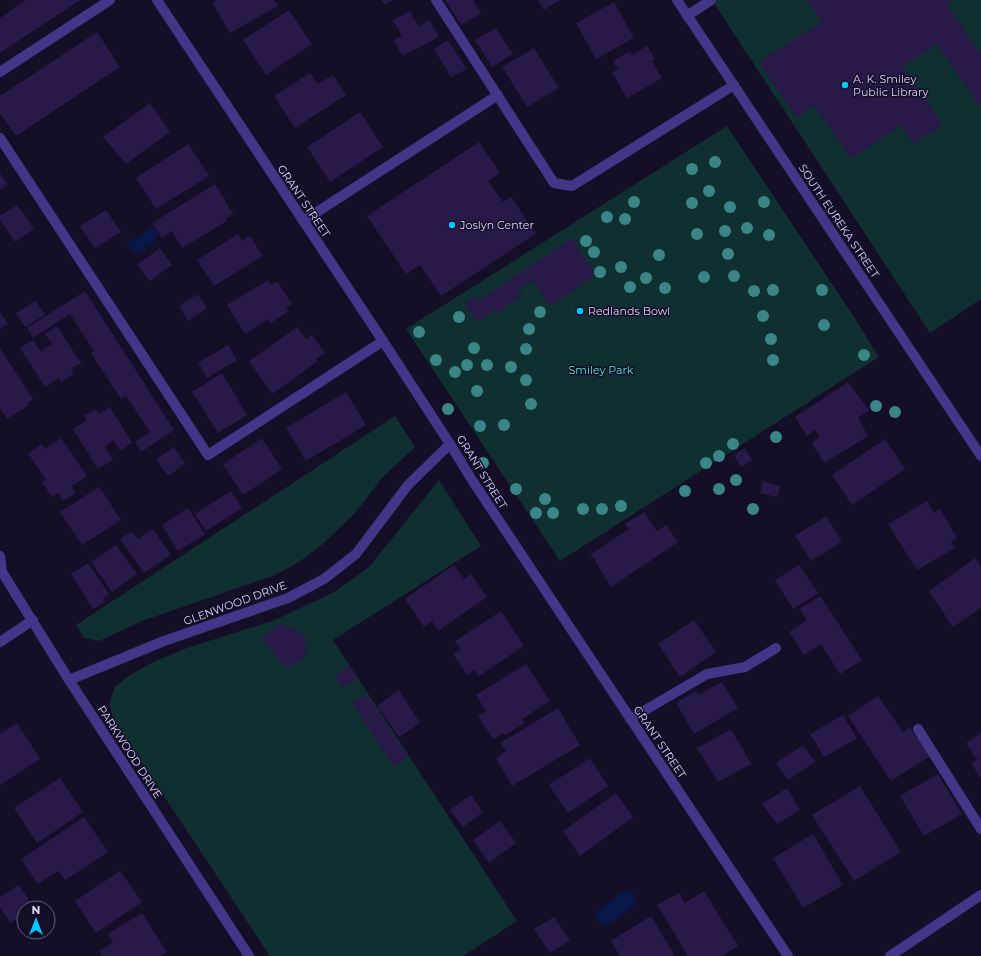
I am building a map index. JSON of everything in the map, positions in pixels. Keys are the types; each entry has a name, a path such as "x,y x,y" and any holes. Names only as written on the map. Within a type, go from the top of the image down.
{"street":[{"path":"0,72 110,0"},
{"name":"GRANT STREET","path":"157,0 383,341 472,480 788,956"},
{"path":"436,0 554,183 572,186 734,85"},
{"name":"SOUTH EUREKA STREET","path":"677,0 981,456"},
{"path":"687,16 711,0"},
{"path":"303,221 498,95"},
{"path":"0,138 208,454 383,341"},
{"name":"GLENWOOD DRIVE","path":"70,680 164,641 288,598 324,578 356,554 408,485 450,444"},
{"name":"PARKWOOD DRIVE","path":"0,556 2,572 70,680 249,956"},
{"path":"0,642 33,620"},
{"path":"630,718 707,674 745,667 776,648"},
{"path":"918,729 981,829"},
{"path":"890,956 981,895"}],"green space":[{"path":"712,0 981,0 981,299 930,333"},
{"name":"Smiley Park","path":"727,126 879,357 560,561 406,329"},
{"path":"395,416 415,447 381,479 356,512 324,543 299,562 273,576 142,621 99,641 84,638 76,625"},
{"path":"439,480 481,546 333,640 517,921 463,956 270,956 114,721 109,704 115,687 127,677 153,662 187,648 275,620 336,591 369,567"}],"water":[{"path":"151,227 155,229 158,235 155,241 139,254 132,250 127,243 143,234"},
{"path":"628,889 635,897 636,904 606,926 602,925 594,913"}],"building":[{"path":"26,0 80,0 0,53 0,18"},
{"path":"217,0 274,0 278,6 230,33 212,2"},
{"path":"381,0 392,0 385,5"},
{"path":"445,0 473,0 481,13 461,25"},
{"path":"538,0 560,0 544,10"},
{"name":"A. K. Smiley Public Library","path":"807,0 953,0 947,4 981,55 981,104 979,105 937,44 903,66 943,125 913,144 901,125 851,159 814,105 797,118 759,62 822,22"},
{"path":"614,2 634,38 596,59 576,23"},
{"path":"289,10 312,44 266,75 243,40"},
{"path":"410,11 418,26 430,20 439,37 402,56 394,40 402,36 393,20"},
{"path":"496,28 513,54 492,67 475,40"},
{"path":"97,32 120,67 16,136 0,113 0,96"},
{"path":"448,40 467,69 451,77 434,49"},
{"path":"647,46 655,59 652,61 662,78 627,98 612,73 618,69 613,61 630,51 632,55"},
{"path":"534,48 559,88 527,107 502,67"},
{"path":"310,73 318,84 333,75 346,95 295,128 274,96"},
{"path":"150,103 170,132 126,164 103,137"},
{"path":"360,112 383,147 330,182 307,147"},
{"name":"Joslyn Center","path":"479,142 500,173 488,181 503,202 511,197 536,234 441,296 420,265 406,274 367,216"},
{"path":"188,144 209,176 156,209 136,178"},
{"path":"0,173 8,185 0,190"},
{"path":"215,184 233,214 226,218 227,221 182,248 172,231 162,238 152,223"},
{"path":"17,205 34,229 15,242 0,220 0,216"},
{"path":"106,210 121,232 95,248 80,226"},
{"path":"238,234 242,241 250,236 263,256 214,286 197,260"},
{"path":"572,238 596,275 550,306 533,280 518,290 522,296 497,313 495,310 477,322 465,303 475,296 479,301"},
{"path":"160,248 172,265 150,281 137,265"},
{"path":"268,280 271,285 277,281 292,304 286,307 289,311 271,323 268,319 245,334 227,305"},
{"path":"85,291 174,430 141,452 135,442 150,432 126,396 121,399 91,353 94,351 70,314 33,338 27,328"},
{"path":"198,294 207,308 188,321 179,306"},
{"path":"36,301 45,315 25,327 16,313"},
{"path":"0,312 8,324 0,329"},
{"path":"57,326 81,363 71,369 74,374 61,382 59,378 45,387 20,348 33,340 40,351 52,344 45,334"},
{"path":"297,327 306,339 312,335 325,353 316,359 318,361 272,394 249,361"},
{"path":"228,345 237,360 207,378 198,363"},
{"path":"0,348 33,399 27,403 29,405 7,419 0,408"},
{"path":"222,373 247,415 218,433 192,392"},
{"path":"848,382 869,410 858,418 868,436 824,463 812,443 820,436 815,430 807,436 795,417"},
{"path":"346,392 366,425 306,461 286,428"},
{"path":"110,407 132,443 120,451 114,440 105,446 113,460 98,469 73,429 87,420 84,416 96,409 99,414"},
{"path":"61,438 87,476 72,486 76,493 63,501 58,493 52,497 42,482 46,480 28,453 42,444 45,449"},
{"path":"262,438 282,469 243,495 223,464"},
{"path":"885,439 905,469 852,505 832,475"},
{"path":"174,447 185,464 168,476 156,459"},
{"path":"745,448 752,460 741,467 734,455"},
{"path":"763,481 780,486 777,497 760,493"},
{"path":"99,487 121,520 82,545 60,512"},
{"path":"231,491 242,508 206,531 195,514"},
{"path":"927,501 934,513 940,509 957,538 951,542 955,548 917,570 888,524"},
{"path":"188,508 205,534 178,551 162,525"},
{"path":"644,512 657,531 666,525 678,542 611,587 591,554 629,529 625,524"},
{"path":"826,516 842,542 811,561 795,536"},
{"path":"153,529 171,555 144,573 120,539 132,531 138,539"},
{"path":"116,545 137,574 112,592 91,562"},
{"path":"975,558 981,567 981,608 953,627 929,591"},
{"path":"88,563 109,594 103,599 105,602 93,609 71,574"},
{"path":"454,565 464,579 471,574 487,597 438,631 432,621 424,627 405,599"},
{"path":"799,565 818,593 793,609 775,580"},
{"path":"820,596 862,660 840,674 821,644 804,655 789,632 807,620 800,609"},
{"path":"501,611 524,646 479,676 474,670 467,675 453,654 461,650 455,641"},
{"path":"694,620 716,652 680,677 658,644"},
{"path":"280,624 305,635 306,655 287,669 261,638"},
{"path":"526,664 550,701 522,719 525,723 505,735 504,733 493,739 478,716 486,711 476,695"},
{"path":"349,666 357,679 343,688 335,676"},
{"path":"722,682 738,708 694,734 676,703 696,691 698,695"},
{"path":"399,690 420,723 399,737 377,706"},
{"path":"366,694 408,757 394,767 352,703"},
{"path":"878,696 903,732 910,727 930,756 891,781 848,716"},
{"path":"558,708 580,745 512,786 496,758 506,751 500,743"},
{"path":"843,715 857,738 824,757 810,734"},
{"path":"17,723 40,759 0,785 0,734"},
{"path":"731,729 751,764 718,782 697,748"},
{"path":"981,733 981,779 971,763 977,760 966,743"},
{"path":"803,745 815,762 788,780 776,763"},
{"path":"590,758 608,786 568,813 549,785"},
{"path":"938,774 962,814 924,836 900,796"},
{"path":"60,778 83,812 37,843 14,808"},
{"path":"860,786 901,852 854,881 812,815"},
{"path":"787,788 800,810 777,824 762,804"},
{"path":"616,793 633,817 580,856 563,831"},
{"path":"471,795 483,812 463,827 450,810"},
{"path":"84,817 108,852 65,880 58,871 38,884 21,859"},
{"path":"500,821 516,843 489,863 473,840"},
{"path":"813,834 843,885 803,908 773,858"},
{"path":"120,871 142,902 96,933 75,901"},
{"path":"19,885 29,900 16,900 16,919 10,923 0,907 0,897"},
{"path":"704,891 738,946 722,956 688,956 657,905 679,893 685,903"},
{"path":"142,913 167,952 160,956 102,956 99,951 113,942 108,934"},
{"path":"651,916 675,956 620,956 611,941"},
{"path":"554,917 570,940 550,953 534,929"}],"place":[{"name":"A. K. Smiley Public Library","path":"845,85"},
{"name":"Joslyn Center","path":"452,225"},
{"name":"Redlands Bowl","path":"580,311"}]}
